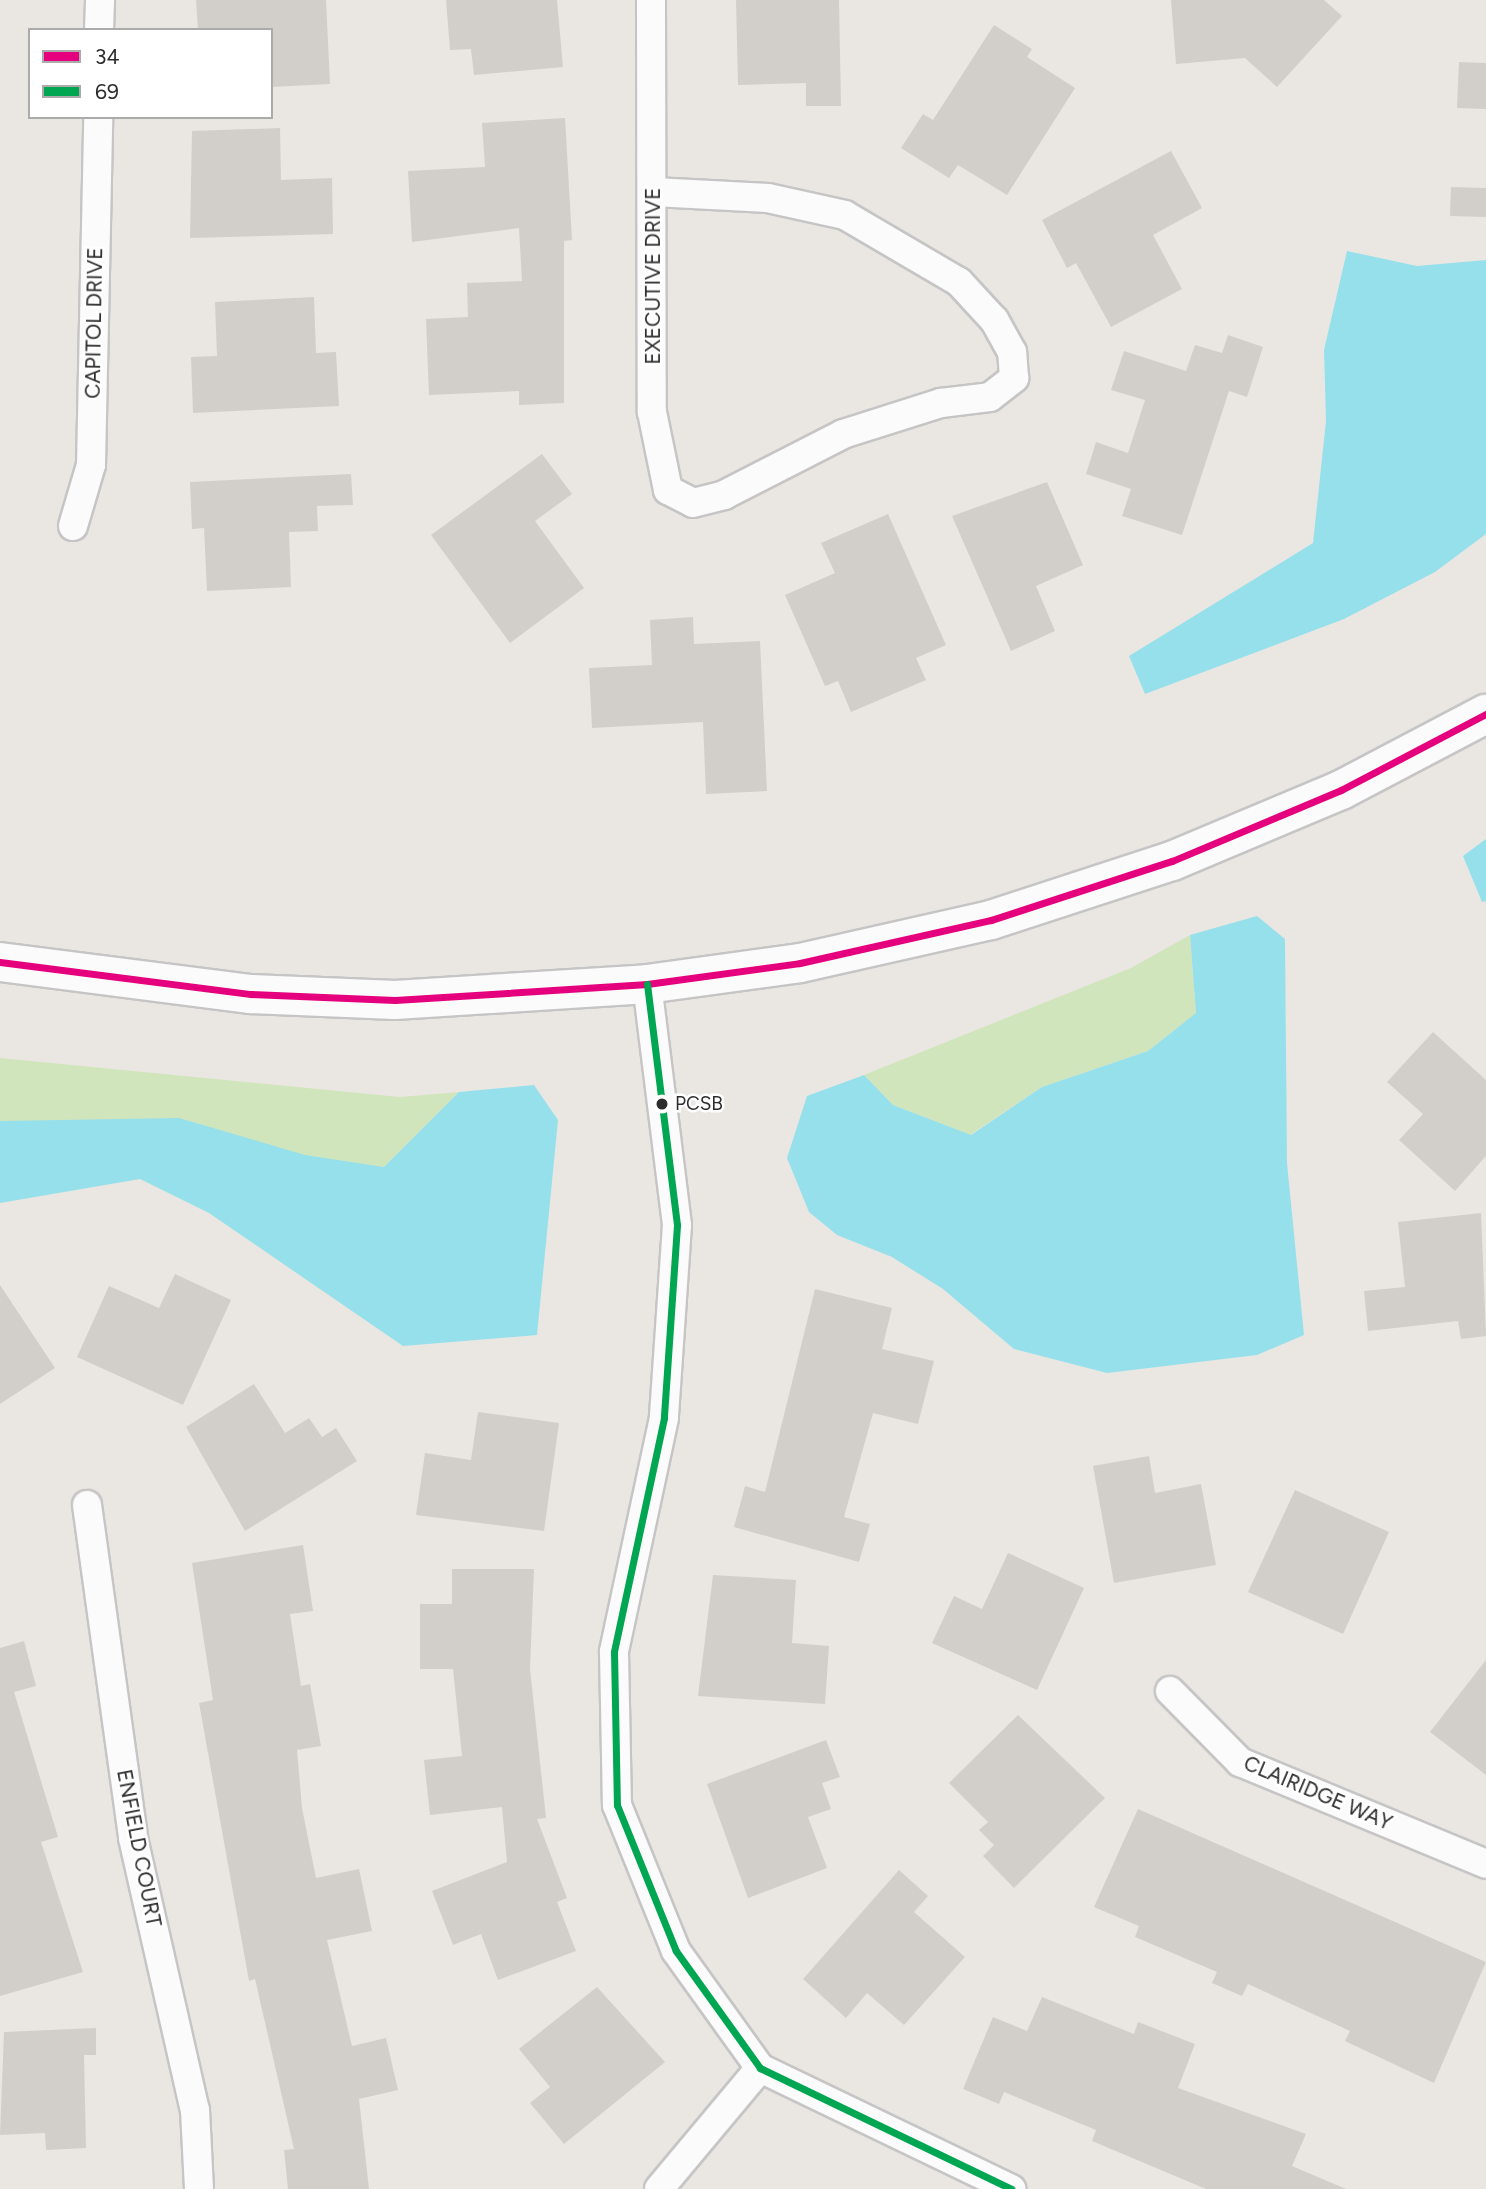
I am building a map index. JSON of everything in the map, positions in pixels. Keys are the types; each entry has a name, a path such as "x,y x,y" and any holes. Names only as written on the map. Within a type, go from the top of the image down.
{"street":[{"path":"99,28 100,0"},
{"name":"EXECUTIVE DRIVE","path":"652,0 656,455 668,490 693,503 724,495 842,434 941,403 990,397 1014,378 1012,352 959,282 845,215 768,198 654,192"},
{"name":"CAPITOL DRIVE","path":"74,526 91,465 98,119"},
{"path":"0,962 166,986 331,998 500,996 647,984 813,961 1073,896 1273,822 1486,714"},
{"path":"647,984 677,1225 664,1418 614,1652 617,1805 676,1951 760,2068 1011,2189"},
{"name":"ENFIELD COURT","path":"86,1505 133,1838 195,2110 199,2189"},
{"name":"CLAIRIDGE WAY","path":"1170,1691 1240,1762 1486,1864"},
{"path":"659,2189 760,2068"}],"green space":[{"path":"1190,935 1196,1013 1148,1051 1042,1087 970,1135 893,1105 864,1075 1131,968"},
{"path":"0,1058 400,1097 459,1092 384,1167 0,1121"}],"water":[{"path":"1347,251 1417,266 1486,260 1486,534 1435,572 1344,619 1145,694 1129,656 1313,543 1326,421 1324,350"},
{"path":"1486,839 1486,901 1482,902 1463,856"},
{"path":"1257,916 1285,939 1287,1163 1304,1335 1257,1355 1107,1373 1014,1349 943,1289 892,1257 837,1235 809,1212 787,1158 807,1096 864,1075 893,1105 971,1135 1042,1087 1148,1051 1196,1013 1190,935"},
{"path":"534,1085 558,1120 537,1335 403,1346 209,1213 140,1179 0,1203 0,1121 179,1118 305,1155 384,1167 459,1092"}],"building":[{"path":"196,0 326,0 330,84 273,87 273,28 198,28"},
{"path":"446,0 557,0 563,67 474,75 471,49 450,50"},
{"path":"736,0 839,0 841,106 806,106 806,83 738,85"},
{"path":"1171,0 1324,0 1342,16 1277,87 1245,58 1176,64"},
{"path":"994,25 1032,49 1027,57 1075,88 1007,195 958,165 949,178 901,148 923,114 933,120"},
{"path":"1459,62 1486,63 1486,109 1457,108"},
{"path":"565,118 572,240 564,241 564,403 519,405 519,391 429,395 426,319 468,317 467,283 522,281 519,228 412,242 408,171 485,167 482,123"},
{"path":"280,128 281,180 332,178 333,234 190,238 192,131"},
{"path":"1171,151 1202,208 1153,235 1182,289 1111,327 1076,263 1067,268 1042,220"},
{"path":"1451,187 1486,188 1486,217 1450,216"},
{"path":"314,297 316,353 336,352 339,406 193,413 191,357 217,356 215,302"},
{"path":"1228,335 1263,347 1247,397 1229,391 1182,535 1122,516 1131,489 1086,474 1096,442 1128,453 1145,400 1111,390 1124,351 1186,371 1195,345 1222,353"},
{"path":"542,454 572,494 535,521 584,588 510,643 431,535"},
{"path":"351,474 353,505 317,506 318,531 289,532 291,587 207,591 204,528 192,529 190,482"},
{"path":"1047,482 1083,565 1036,586 1055,631 1011,651 952,516"},
{"path":"888,514 946,645 916,658 926,680 851,712 838,681 825,686 785,595 835,573 821,543"},
{"path":"693,617 694,644 760,641 767,791 706,794 703,722 592,728 589,668 652,665 650,620"},
{"path":"1433,1032 1486,1080 1486,1156 1455,1191 1399,1140 1423,1114 1387,1082"},
{"path":"1481,1213 1486,1336 1461,1339 1458,1321 1368,1331 1364,1291 1405,1287 1398,1222"},
{"path":"175,1274 231,1300 183,1405 77,1357 109,1286 159,1308"},
{"path":"0,1285 55,1368 0,1404"},
{"path":"815,1289 892,1308 882,1349 934,1361 918,1424 873,1413 844,1517 870,1524 859,1562 734,1527 745,1486 765,1492"},
{"path":"254,1384 285,1433 309,1418 322,1437 336,1428 357,1461 245,1531 186,1427"},
{"path":"478,1412 559,1423 544,1531 416,1515 425,1453 471,1460"},
{"path":"1149,1456 1155,1493 1201,1484 1216,1565 1114,1583 1093,1466"},
{"path":"1295,1490 1389,1532 1343,1634 1248,1592"},
{"path":"303,1545 313,1611 290,1614 301,1686 310,1684 321,1746 297,1750 302,1808 316,1878 359,1869 372,1931 327,1940 352,2046 386,2038 398,2090 359,2099 369,2189 288,2189 284,2150 294,2149 255,1979 249,1981 199,1703 213,1700 192,1563"},
{"path":"1008,1553 1084,1588 1037,1690 932,1643 954,1596 982,1609"},
{"path":"452,1569 534,1569 530,1669 546,1818 537,1819 567,1898 557,1902 576,1951 498,1980 481,1934 453,1945 432,1891 507,1862 502,1807 430,1815 424,1760 462,1756 453,1669 420,1669 420,1604 452,1604"},
{"path":"713,1575 796,1580 792,1643 829,1646 825,1704 698,1696"},
{"path":"24,1641 36,1686 14,1692 58,1837 41,1842 83,1972 0,1996 0,1648"},
{"path":"1486,1660 1486,1775 1430,1732"},
{"path":"1018,1715 1105,1798 1014,1888 983,1856 994,1845 979,1830 988,1822 949,1783"},
{"path":"826,1740 840,1777 822,1783 831,1809 808,1817 827,1868 748,1898 707,1784"},
{"path":"1138,1809 1486,1962 1434,2083 1345,2041 1350,2031 1248,1984 1242,1996 1212,1983 1217,1972 1135,1937 1139,1926 1094,1907"},
{"path":"899,1870 928,1896 914,1912 965,1957 904,2025 867,1993 846,2018 803,1979"},
{"path":"597,1987 665,2062 564,2144 530,2103 550,2087 519,2049"},
{"path":"1042,1997 1134,2034 1138,2022 1195,2044 1178,2088 1306,2134 1292,2166 1346,2189 1206,2189 1092,2141 1096,2130 1004,2092 999,2104 963,2089 993,2017 1027,2031"},
{"path":"96,2028 96,2055 84,2055 86,2148 46,2150 45,2133 0,2135 4,2032"}],"transit line":[{"name":"34","path":"0,962 251,994 395,1000 647,984 800,963 991,920 1172,861 1341,790 1486,714"},
{"name":"69","path":"647,984 677,1225 664,1418 614,1652 617,1805 676,1951 760,2068 1011,2189"}],"place":[{"name":"PCSB","path":"662,1104"}]}
